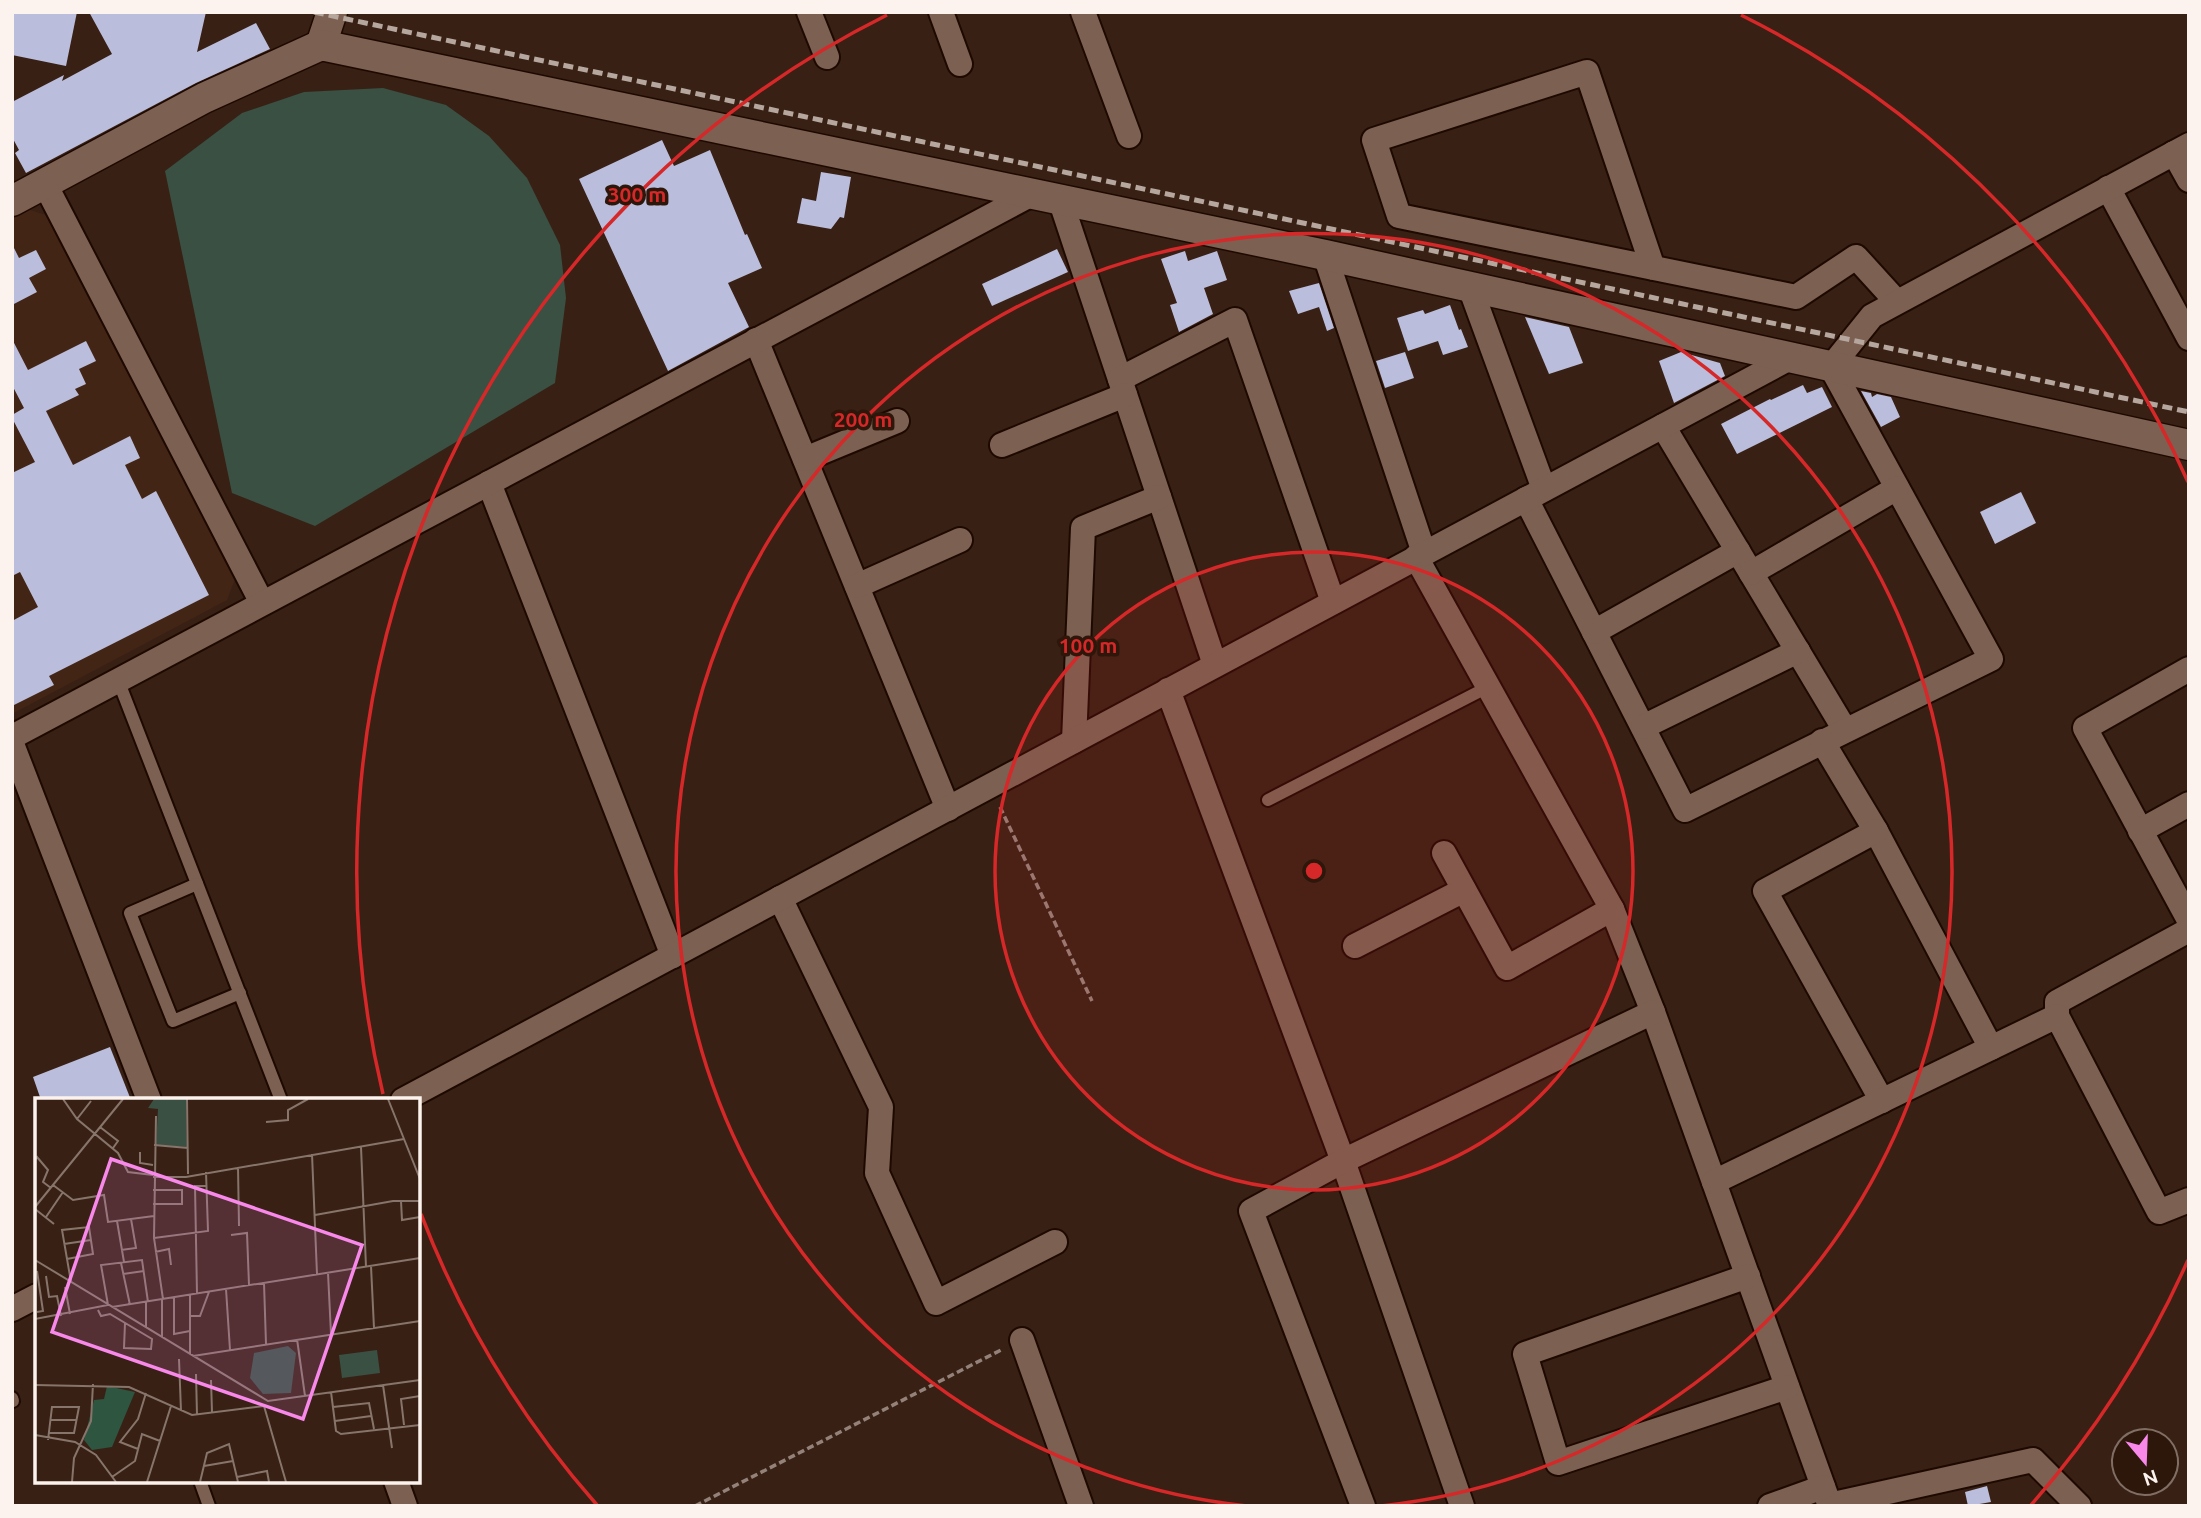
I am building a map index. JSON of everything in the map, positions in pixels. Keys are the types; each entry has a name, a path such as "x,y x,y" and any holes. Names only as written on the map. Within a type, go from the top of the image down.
{"street":[{"path":"321,45 331,12"},
{"path":"809,12 827,57"},
{"path":"941,12 960,64"},
{"path":"1083,12 1129,136"},
{"path":"12,201 204,98 321,45 1325,255 2188,446"},
{"path":"1653,268 1587,72 1374,140 1399,216 1653,268 1796,297 1856,257 1897,302"},
{"path":"1831,367 1872,316 2181,149 2189,180"},
{"path":"46,184 262,603"},
{"path":"2108,188 2189,338"},
{"path":"12,737 756,340 1046,197"},
{"path":"1046,197 1123,387 1215,665"},
{"path":"1325,255 1420,555 1489,687 1612,909 1653,1012 1827,1499"},
{"path":"1470,287 1535,494 1594,632 1685,810 1991,659 1831,367"},
{"path":"1002,445 1123,387 1235,320 1333,602"},
{"path":"756,340 947,809"},
{"path":"408,1098 1790,358"},
{"path":"805,460 897,421"},
{"path":"1662,426 1845,730"},
{"path":"489,483 673,956"},
{"path":"1751,573 1897,488"},
{"path":"1074,741 1083,528 1159,497"},
{"path":"857,586 960,540"},
{"path":"1594,632 1738,551"},
{"path":"1643,727 1798,651"},
{"path":"2189,668 2085,728 2189,920"},
{"path":"1168,690 1343,1161 1462,1506"},
{"path":"1822,741 1876,831 1991,1048"},
{"path":"12,744 148,1098"},
{"path":"2140,831 2189,804"},
{"path":"1876,831 1765,891 1882,1101"},
{"path":"1444,853 1507,968 1612,909"},
{"path":"1355,946 1464,890"},
{"path":"780,898 881,1107 877,1173 936,1303 1055,1241"},
{"path":"2189,930 2057,1002 2057,1016 2159,1212 2189,1200"},
{"path":"1363,1506 1251,1211 1343,1161 1653,1012"},
{"path":"1714,1182 2057,1016"},
{"path":"1748,1276 1525,1354 1558,1463 1787,1387"},
{"path":"12,1309 35,1297"},
{"path":"1022,1340 1081,1506"},
{"path":"1770,1506 1827,1499 2033,1460 2079,1506"},
{"path":"397,1483 405,1506"}],"lane":[{"path":"118,680 280,1098"},
{"path":"1268,800 1489,687"},
{"path":"197,884 130,913 173,1021 240,993"},
{"path":"201,1483 209,1506"}],"path":[{"path":"990,786 1092,1002"},
{"path":"695,1506 1022,1340"}],"shaded area":[{"path":"27,209 46,215 235,579 227,600 12,714 12,217"}],"green space":[{"path":"383,88 446,105 489,136 527,178 560,245 566,298 555,383 315,526 232,493 165,171 242,113 304,92"}],"building":[{"path":"12,12 77,12 66,66 12,55"},
{"path":"89,12 206,12 197,52 256,23 270,49 196,83 26,173 15,153 19,150 12,137 12,102 64,75 62,81 112,54"},
{"path":"662,140 674,166 710,150 745,235 747,234 762,268 728,283 749,327 668,371 579,179"},
{"path":"821,172 851,177 844,218 840,217 831,229 797,223 802,198 816,201"},
{"path":"12,244 19,258 36,250 46,269 29,278 37,292 12,305"},
{"path":"1057,249 1068,272 992,306 982,284"},
{"path":"1185,251 1188,261 1217,251 1227,280 1204,288 1213,314 1179,332 1170,305 1177,303 1161,259"},
{"path":"1319,283 1334,328 1327,331 1319,307 1298,314 1289,291"},
{"path":"1450,305 1468,347 1443,355 1438,341 1408,351 1397,318 1423,310 1425,314"},
{"path":"1525,317 1569,327 1583,363 1549,374"},
{"path":"12,339 28,370 86,341 96,361 79,369 86,384 75,389 79,395 46,411 73,465 130,436 140,458 125,465 142,499 156,491 209,595 49,676 54,685 12,706 12,621 38,607 20,572 12,576 12,473 35,462 12,418 12,415 24,408 12,385"},
{"path":"1405,352 1414,378 1385,388 1376,361"},
{"path":"1681,352 1720,363 1725,376 1674,403 1659,361"},
{"path":"1803,385 1807,393 1822,387 1832,407 1737,454 1721,424"},
{"path":"1861,391 1871,393 1872,397 1877,394 1891,397 1900,417 1881,427"},
{"path":"2021,492 2036,523 1995,544 1980,512"},
{"path":"110,1047 130,1098 40,1098 33,1077"},
{"path":"1987,1486 1991,1502 1968,1506 1965,1492"}],"railway":[{"path":"314,12 2189,412"}]}
